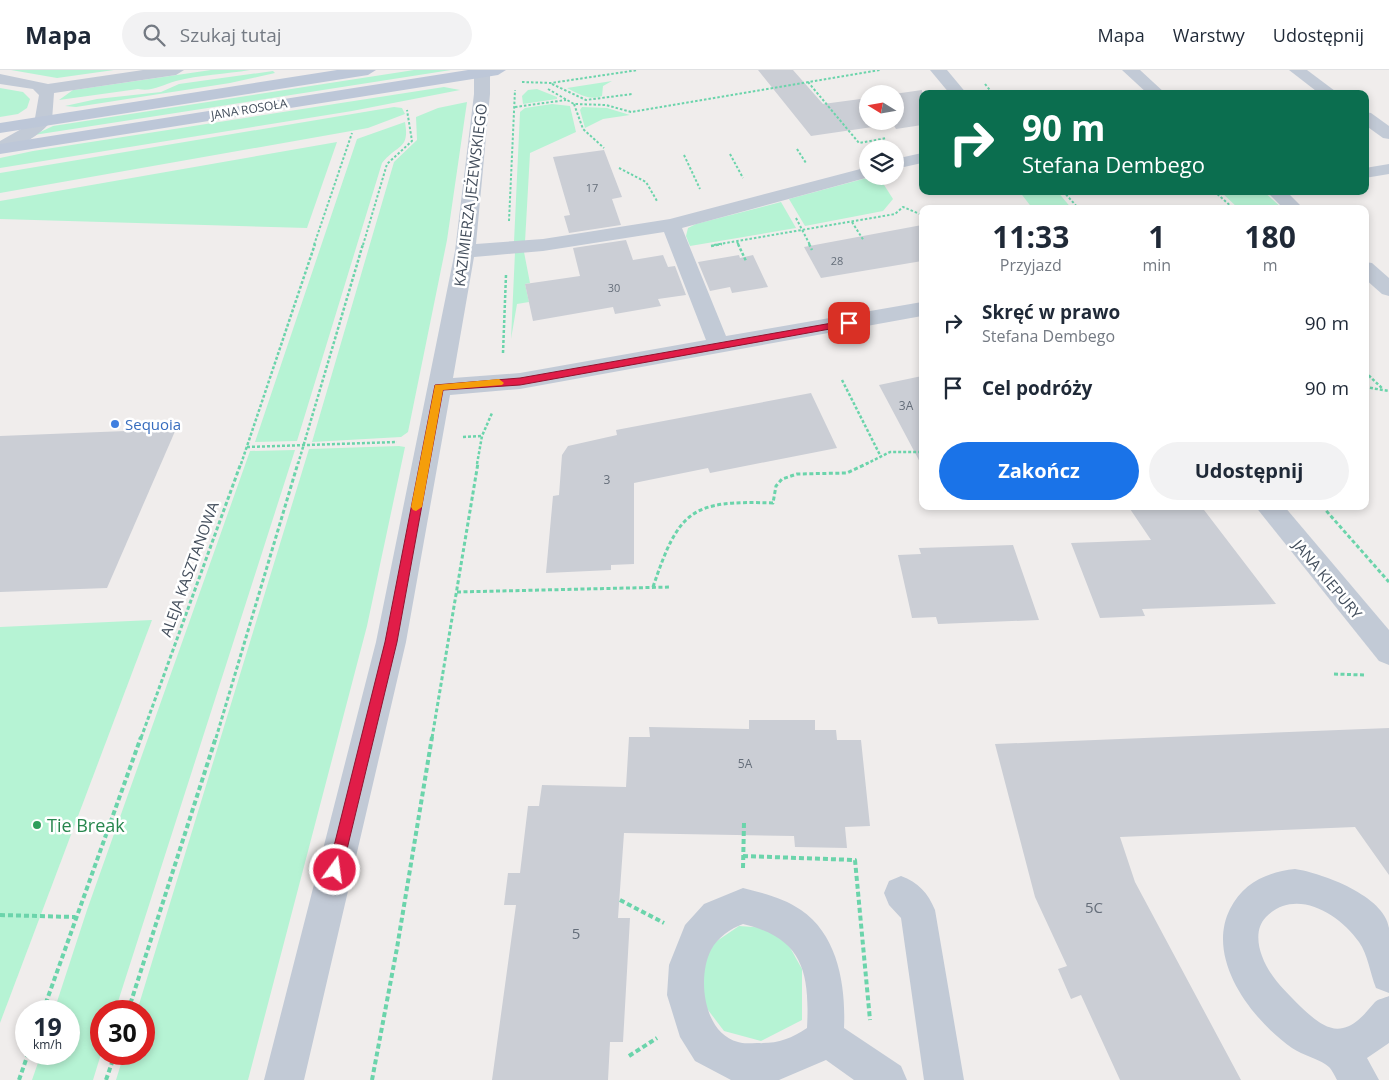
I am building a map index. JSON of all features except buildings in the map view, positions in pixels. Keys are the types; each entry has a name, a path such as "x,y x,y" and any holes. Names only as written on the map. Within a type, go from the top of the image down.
{"street":[{"path":"45,89 176,70"},
{"name":"JANA ROSOŁA","path":"0,128 368,70"},
{"path":"938,70 956,90"},
{"path":"1130,70 1153,90"},
{"path":"1297,70 1325,90"},
{"name":"JANA ROSOŁA","path":"0,149 487,71"},
{"name":"KAZIMIERZA JEŻEWSKIEGO","path":"284,1080 391,642 466,251 482,94 487,71"},
{"path":"0,79 38,84 45,89 47,95 43,120 29,132 0,149"},
{"path":"1369,120 1389,134"},
{"path":"904,162 919,159"},
{"path":"1369,172 1389,169"},
{"path":"466,251 542,245 671,225 859,174"},
{"path":"1280,195 1291,205"},
{"path":"671,225 719,346"},
{"path":"439,387 520,381 919,310"},
{"name":"JANA KIEPURY","path":"1271,510 1389,652"},
{"path":"1389,975 1380,948 1370,929 1356,913 1335,897 1307,888 1284,887 1268,890 1261,895 1245,914 1241,935 1244,958 1259,990 1277,1012 1298,1029 1349,1064 1357,1043 1386,1020 1389,1014"},
{"path":"901,893 917,910 944,1080"},
{"path":"744,906 773,914 790,922 806,936 816,956 826,1002 825,1037 814,1047 799,1055 755,1065 733,1061 708,1048 694,1030 686,1005 687,971 697,941 708,923 718,915 734,907 744,906"},
{"path":"825,1037 887,1080"}],"path":[{"path":"516,83 551,83 638,70"},
{"path":"548,89 574,104 606,105 631,112 880,70"},
{"path":"808,82 859,143"},
{"path":"551,83 586,100 632,94"},
{"path":"372,1080 397,948 482,436 500,393 515,107 514,89"},
{"path":"515,107 568,100"},
{"path":"132,1000 222,719 387,164 412,141 413,134 405,102"},
{"path":"574,104 583,129 604,148"},
{"name":"ALEJA KASZTANOWA","path":"47,1000 74,917 247,448 352,133"},
{"path":"684,155 712,214"},
{"path":"620,168 646,182 671,225"},
{"path":"1067,195 1075,205"},
{"path":"1218,195 1230,205"},
{"path":"681,252 895,214 903,207 919,214"},
{"path":"852,222 864,241"},
{"path":"803,231 812,250"},
{"path":"737,242 746,261"},
{"path":"1369,376 1383,389"},
{"path":"842,380 880,455"},
{"path":"1369,387 1389,390"},
{"path":"247,448 482,436"},
{"path":"653,587 670,541 678,526 688,517 722,504 774,503 775,489 778,482 785,478 796,475 846,473 873,462 880,455 900,451 919,452"},
{"path":"1326,510 1389,582"},
{"path":"457,592 671,587"},
{"path":"744,823 744,906"},
{"path":"620,900 697,941"},
{"path":"0,915 74,917"},
{"path":"20,1080 25,1065"},
{"path":"106,1080 111,1065"}],"green space":[{"path":"11,70 114,70 57,78"},
{"path":"211,70 250,70 185,79 148,90 138,89 59,100 73,90"},
{"path":"414,70 451,70 34,135 53,126"},
{"path":"273,71 275,73 230,83 76,107 65,106 97,99 161,92 179,84"},
{"path":"612,81 603,86 602,96 593,98 567,88"},
{"path":"444,87 460,90 352,111 0,168 0,158 33,151"},
{"path":"0,88 23,92 30,99 27,108 18,114 0,117"},
{"path":"537,89 557,97 557,99 523,104 522,96 528,90"},
{"path":"467,102 447,240 408,432 401,437 312,442 394,162 417,140 416,117 438,108"},
{"path":"552,104 570,106 576,132 530,153 525,242 514,242 520,112 525,108"},
{"path":"394,107 402,108 405,114 368,128 0,193 0,173"},
{"path":"582,107 607,108 630,115 603,119 585,128 580,110"},
{"path":"405,122 406,138 404,142 382,163 297,441 255,442 357,139"},
{"path":"337,142 307,228 0,219 0,201"},
{"path":"859,180 859,185 884,185 893,199 883,211 805,226 789,199"},
{"path":"1022,195 1060,195 1069,205 1030,205"},
{"path":"1224,195 1267,195 1279,205 1235,205"},
{"path":"781,202 796,228 690,246 686,236 688,228 696,224"},
{"path":"515,252 524,252 530,283 525,284 529,302 517,304 511,339"},
{"path":"405,447 367,626 248,1080 116,1080 121,1065 155,1065 155,1000 140,1000 309,449"},
{"path":"295,450 119,1000 90,1000 90,1065 98,1065 93,1080 32,1080 37,1065 80,1065 80,1000 58,1000 87,910 250,451"},
{"name":"Tie Break","path":"152,620 0,1023 0,627"},
{"path":"739,926 766,928 788,944 802,969 802,1020 761,1041 724,1031 705,1006 702,970 711,945"}],"slow traffic":[{"path":"416,507 439,387 499,383"}],"place":[{"name":"Sequoia","path":"115,424"},
{"name":"Tie Break","path":"37,825"}],"route":[{"path":"335,870 391,642 439,387 520,381 849,323"}]}
